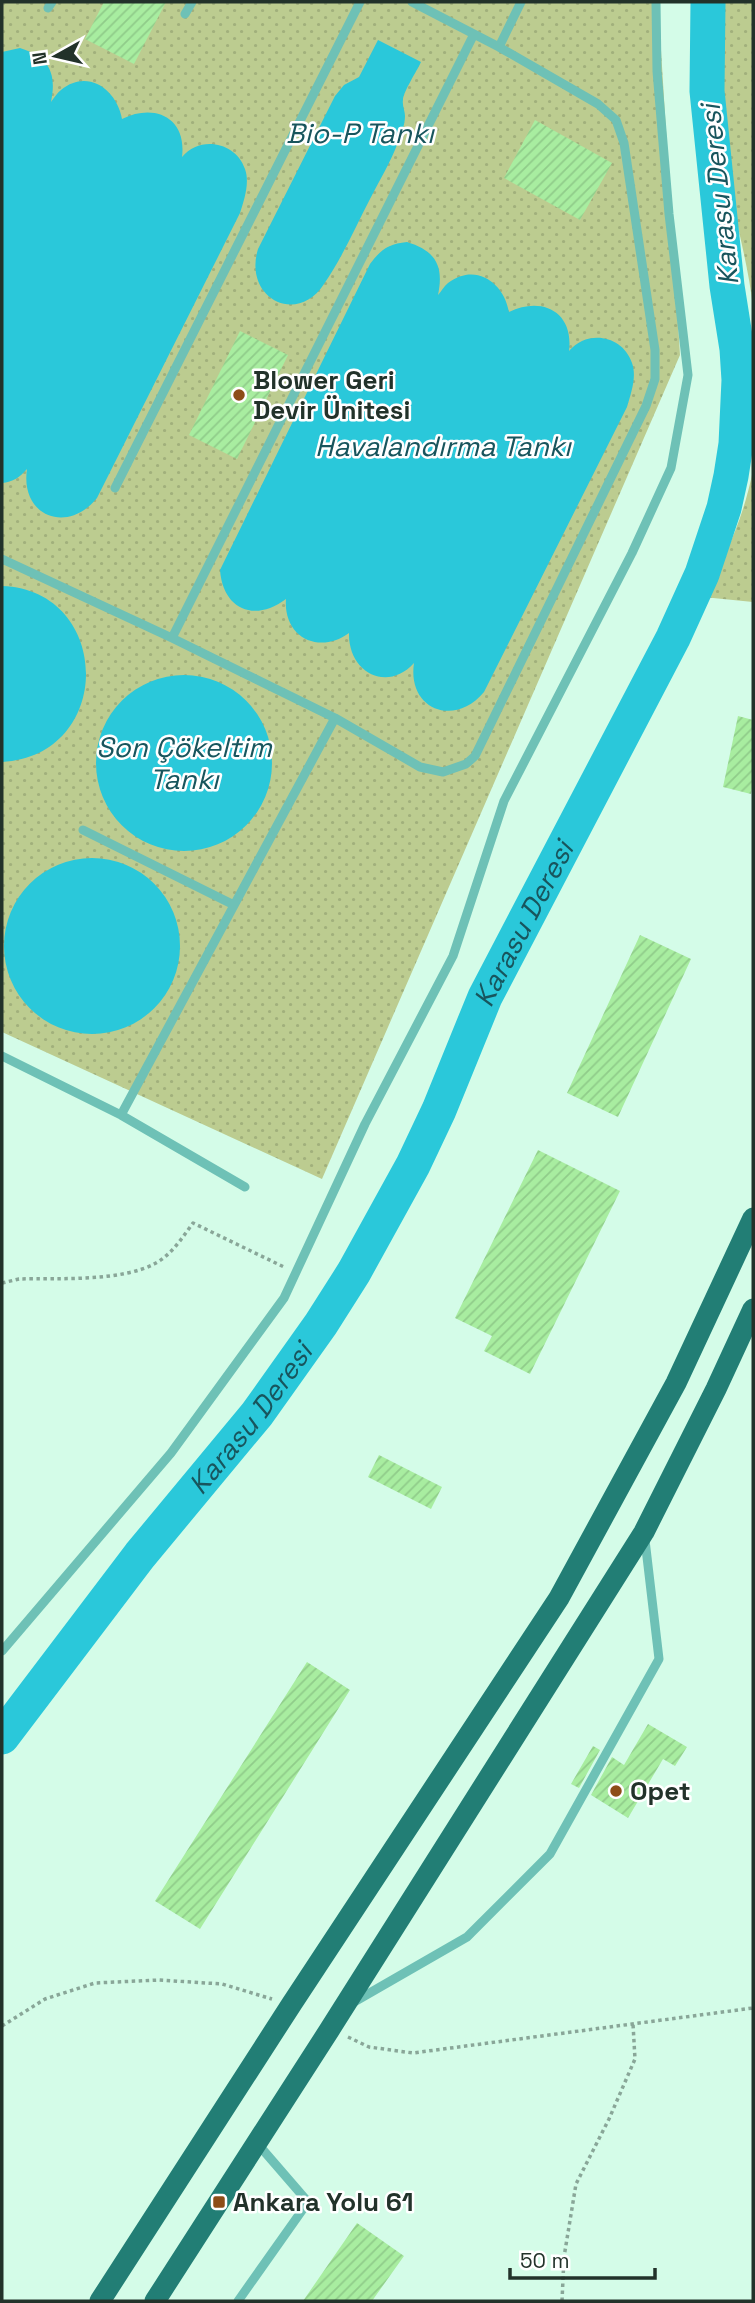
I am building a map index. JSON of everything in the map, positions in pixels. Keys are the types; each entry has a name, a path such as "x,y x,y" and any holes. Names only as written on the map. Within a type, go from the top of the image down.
{"highway":[{"path":"100,2301 559,1598 676,1383 753,1218"},
{"path":"155,2301 644,1532 753,1309"}],"lane":[{"path":"185,14 192,2"},
{"path":"115,488 360,2"},
{"path":"2,559 335,718 420,767 443,772 455,769 475,756 652,393 656,372 655,350 621,131 616,121 598,104 499,47 412,2"},
{"path":"499,47 521,2"},
{"path":"2,1651 171,1453 284,1298 365,1124 453,956 504,801 632,553 671,468 688,375 669,214 657,71 656,2"},
{"path":"172,638 474,34"},
{"path":"121,1115 335,718"},
{"path":"83,830 234,905"},
{"path":"2,1056 121,1115 245,1187"},
{"path":"343,2008 467,1937 550,1854 659,1659 644,1532"},
{"path":"238,2301 308,2202 257,2143"}],"path":[{"path":"2,1283 19,1279 131,1273 157,1263 178,1246 192,1223 296,1272"},
{"path":"2,2026 44,1999 95,1983 159,1980 222,1984 291,2005"},
{"path":"330,2029 369,2047 413,2053 753,2008"},
{"path":"562,2301 564,2257 576,2184 635,2059 632,2024"}],"green space":[{"path":"2,2 658,2 680,355 322,1179 2,1032"},
{"path":"708,2 753,2 753,308 720,121"},
{"path":"753,470 753,602 703,597 733,536 745,504"}],"water":[{"name":"Bio-P Tankı","path":"378,40 421,62 404,96 402,133 343,253 324,284 313,297 300,303 275,301 265,293 258,281 255,266 258,249 335,96 344,85 359,77"},
{"path":"20,48 38,56 49,68 53,83 51,102 60,91 71,84 81,81 100,85 114,99 122,119 146,113 166,117 174,123 179,132 182,157 190,150 207,144 226,148 240,160 247,180 240,213 97,498 72,516 48,515 38,509 31,499 27,485 27,469 16,479 2,483 2,52"},
{"name":"Havalandırma Tankı","path":"407,242 425,250 436,261 440,276 438,295 447,284 458,277 478,275 487,279 501,292 509,312 533,306 553,310 566,326 569,351 577,344 594,338 604,338 621,346 632,363 634,374 627,407 484,692 472,703 447,711 425,702 418,692 414,679 414,663 403,672 392,676 371,674 362,668 355,658 350,647 349,633 326,642 305,638 290,623 286,599 263,610 242,608 227,594 220,570 370,264 386,248"},
{"name":"Son Çökeltim Tankı","path":"2,586 39,594 65,614 81,642 86,673 81,705 65,733 39,753 2,762"},
{"name":"Son Çökeltim Tankı","path":"184,675 218,682 246,701 265,729 272,763 265,797 246,825 218,844 184,851 150,844 122,825 103,797 96,763 103,729 122,701 150,682"},
{"name":"Son Çökeltim Tankı","path":"92,858 126,865 154,884 173,912 180,946 173,980 154,1008 126,1027 92,1034 58,1027 30,1008 11,980 4,946 11,912 30,884 58,865"}],"building":[{"path":"104,2 166,2 134,64 85,39"},
{"path":"535,120 612,163 580,220 504,178"},
{"name":"Blower Geri Devir Ünitesi","path":"240,331 288,355 237,459 189,435"},
{"path":"738,716 753,720 751,794 723,787"},
{"path":"640,935 691,959 618,1117 567,1093"},
{"path":"538,1150 620,1191 530,1374 484,1351 492,1336 455,1318"},
{"path":"379,1455 442,1487 431,1509 368,1477"},
{"path":"307,1662 350,1690 200,1929 155,1901"},
{"path":"648,1724 687,1747 675,1766 663,1759 628,1818 591,1795 612,1757 624,1765"},
{"path":"593,1746 600,1750 579,1788 571,1784"},
{"path":"357,2223 404,2256 372,2301 303,2301"}],"waterway":[{"name":"Karasu Deresi","path":"2,1737 140,1555 257,1414 354,1272 413,1165 439,1110 485,997 673,638 702,574 724,508 731,476 736,444 739,380 707,91 708,2"}],"place":[{"name":"Blower Geri Devir Ünitesi","path":"239,395"},
{"name":"Opet","path":"616,1791"},
{"name":"Ankara Yolu 61","path":"219,2202"}]}
